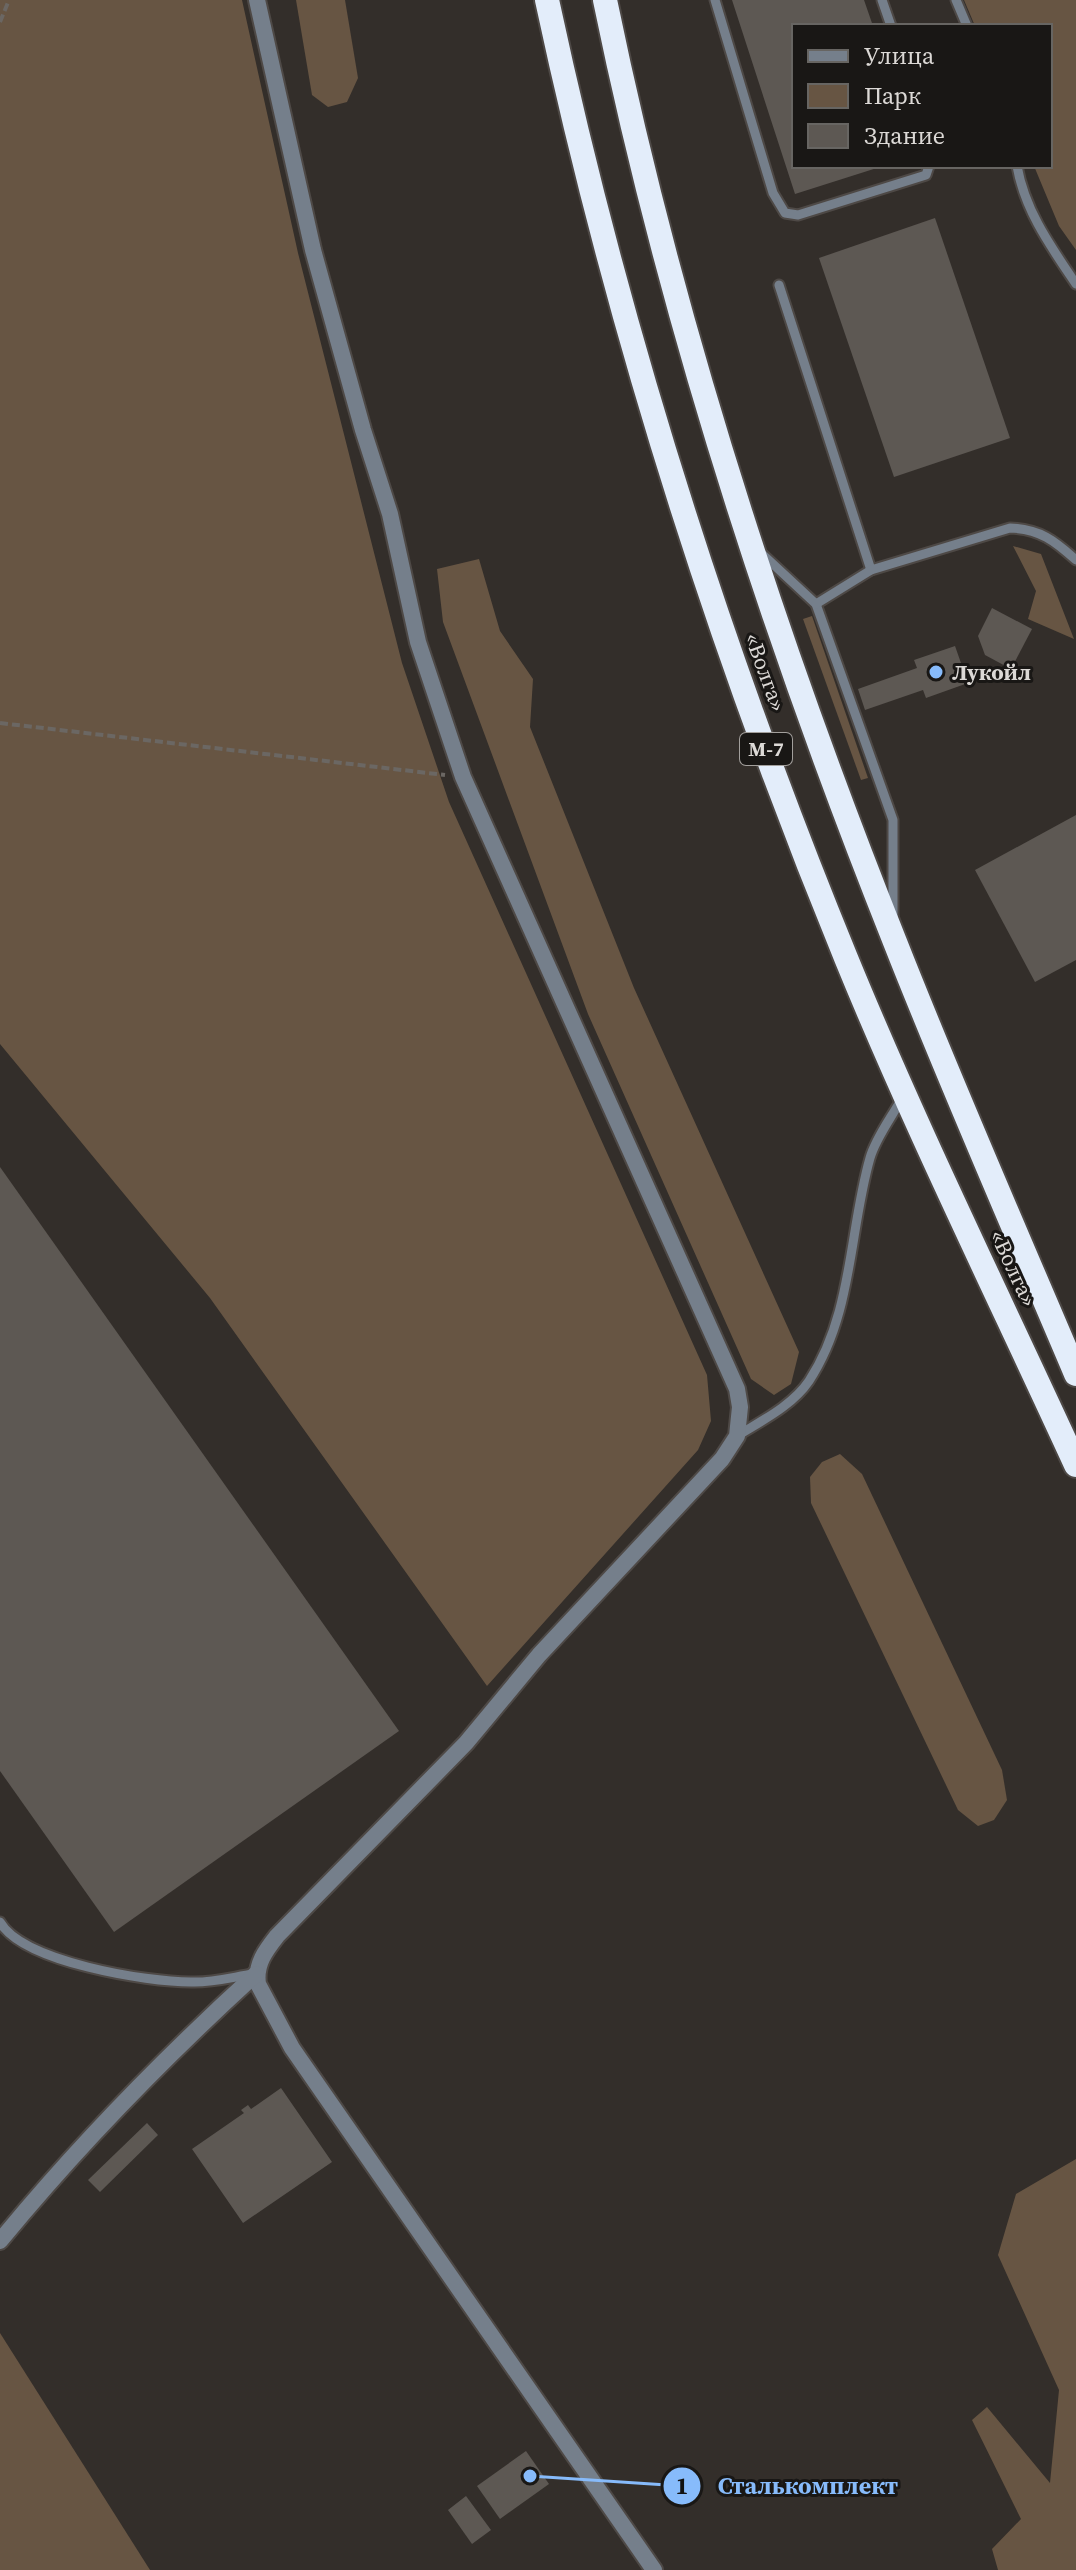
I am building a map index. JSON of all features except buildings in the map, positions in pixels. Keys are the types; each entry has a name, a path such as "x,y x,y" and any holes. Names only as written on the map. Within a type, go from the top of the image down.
{"highway":[{"name":"«Волга»","path":"547,0 612,276 699,561 846,959 1076,1465"},
{"name":"«Волга»","path":"605,0 665,257 752,545 893,939 1076,1374"}],"street":[{"path":"0,2241 74,2158 256,1974 263,1953 277,1936 466,1743 539,1655 722,1459 737,1436 740,1407 726,1362 617,1127 463,777 418,642 390,514 313,250 257,0"},
{"path":"256,1974 266,2003 292,2048 654,2570"}],"lane":[{"path":"715,0 773,193 785,213 798,215 926,175 928,168"},
{"path":"882,0 890,24"},
{"path":"956,0 966,24"},
{"path":"1017,168 1021,189 1039,227 1076,284"},
{"path":"779,285 871,570"},
{"path":"816,604 871,570 1010,528 1033,529 1053,540 1076,560"},
{"path":"752,545 816,604 893,820 893,939"},
{"path":"737,1436 780,1409 807,1383 821,1358 840,1309 871,1155 905,1092"},
{"path":"0,1922 21,1941 115,1973 196,1983 256,1974"}],"path":[{"path":"0,22 9,0"},
{"path":"0,723 463,777"}],"green space":[{"path":"0,0 242,0 298,253 402,663 449,802 707,1375 711,1421 698,1450 487,1686 210,1298 0,1044"},
{"path":"296,0 345,0 358,78 347,102 328,107 312,95"},
{"path":"964,0 1076,0 1076,250 1059,226 1035,168 1052,168 1052,24 974,24"},
{"path":"1013,546 1041,554 1074,639 1028,619 1036,591"},
{"path":"479,559 500,631 533,679 530,727 634,988 799,1352 791,1384 774,1395 751,1379 588,1014 443,622 437,569"},
{"path":"812,616 868,778 861,780 803,619"},
{"path":"840,1454 862,1474 1002,1770 1007,1800 994,1820 978,1826 958,1810 811,1503 810,1477 822,1462"},
{"path":"1076,2159 1076,2570 998,2570 992,2549 1021,2519 972,2420 987,2407 1050,2483 1059,2390 998,2255 1016,2194"},
{"path":"0,2333 150,2570 0,2570"}],"place":[{"name":"Лукойл","path":"936,672"},
{"name":"Сталькомплект","path":"530,2476"}]}
